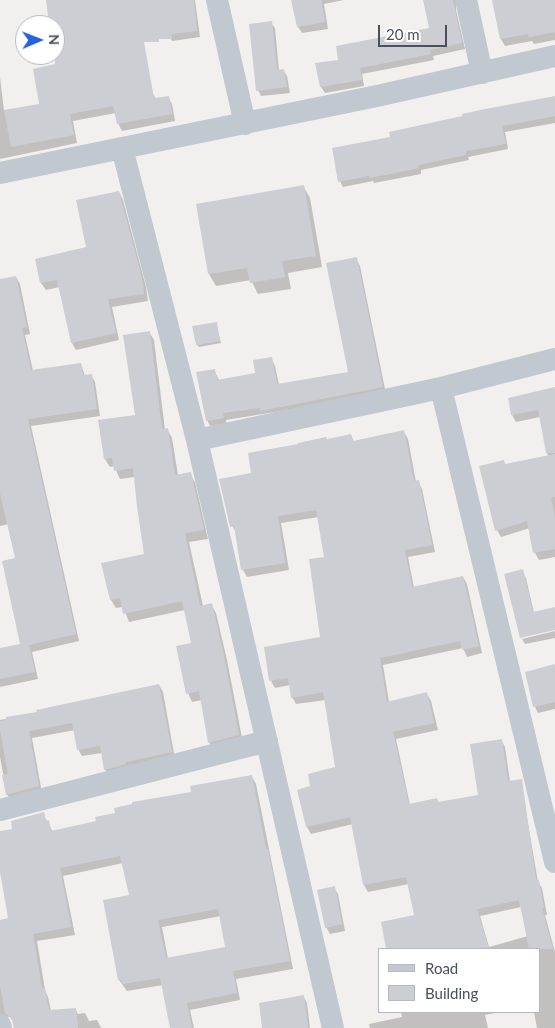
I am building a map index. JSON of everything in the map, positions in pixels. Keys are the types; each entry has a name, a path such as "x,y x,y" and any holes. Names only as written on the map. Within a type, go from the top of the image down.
{"street":[{"path":"217,0 245,124"},
{"path":"466,0 482,73"},
{"path":"0,173 245,124 555,56"},
{"path":"122,148 197,440 333,1028"},
{"path":"197,440 441,388 555,359"},
{"path":"441,388 555,862"},
{"path":"0,810 267,741"}],"building":[{"path":"46,0 194,0 197,31 172,34 172,39 159,39 159,42 144,42 154,98 169,96 172,114 117,124 113,106 70,114 74,135 11,147 4,110 39,104 33,69 51,65 65,65 65,15 48,15"},
{"path":"291,0 321,0 325,22 297,27"},
{"path":"423,0 453,0 462,43 430,50 431,54 360,68 362,80 320,87 315,63 338,60 336,46 429,28"},
{"path":"492,0 555,0 555,32 529,37 528,34 500,39"},
{"path":"272,21 277,70 284,69 287,87 256,91 249,24"},
{"path":"555,96 555,116 502,126 506,144 466,151 466,155 418,165 419,168 370,178 369,176 338,182 332,148 390,137 389,132 462,116 462,114"},
{"path":"304,185 316,256 282,261 285,277 250,283 247,268 208,274 196,204"},
{"path":"119,191 142,278 144,294 108,299 116,333 71,343 57,280 40,283 35,259 86,247 76,200"},
{"path":"357,257 383,387 260,411 260,408 223,413 224,418 206,421 196,372 215,369 217,380 255,373 253,360 272,357 277,384 348,372 326,263"},
{"path":"16,276 27,327 22,328 31,370 81,363 83,375 92,374 97,409 28,419 76,634 29,645 35,672 0,679 0,648 20,644 2,561 15,558 0,493 0,279"},
{"path":"217,322 220,341 196,345 192,326"},
{"path":"150,331 162,429 168,428 175,475 191,472 204,530 185,533 200,606 212,603 239,735 208,743 199,691 186,694 176,646 191,643 182,601 123,614 120,598 110,600 101,563 144,554 133,468 114,471 112,458 104,459 98,420 135,415 123,335"},
{"path":"555,387 555,453 546,453 538,410 511,415 508,398"},
{"path":"404,430 414,481 419,480 432,545 405,550 412,587 463,576 479,646 462,650 460,641 380,658 387,702 427,692 434,723 393,732 409,804 437,798 438,802 478,795 470,744 502,739 508,781 522,779 536,880 539,880 544,908 542,908 553,949 529,948 519,900 477,909 489,948 386,948 381,922 414,915 406,877 363,885 350,817 306,827 297,790 310,786 308,774 335,767 323,692 291,698 288,678 269,681 264,647 320,637 309,559 324,557 316,510 278,516 285,563 241,570 234,526 230,527 219,479 251,473 248,453 326,437 327,439 351,434 353,441"},
{"path":"555,454 555,497 551,498 555,519 555,549 533,553 527,521 495,531 479,466 504,460 505,464"},
{"path":"523,569 533,612 555,607 555,630 520,638 504,574"},
{"path":"555,664 555,702 533,707 525,672"},
{"path":"159,684 172,752 126,762 126,764 104,770 100,746 77,750 72,723 29,731 39,786 6,795 2,775 8,774 0,721 6,720 6,717 37,712 36,710"},
{"path":"252,775 290,961 233,971 237,993 187,1003 192,1028 170,1028 160,978 122,984 121,980 118,980 103,900 129,895 120,856 60,868 71,927 33,934 42,988 45,988 49,1010 76,1008 78,1028 14,1028 12,1020 5,1013 0,985 0,920 8,918 0,872 0,831 12,829 11,821 44,812 46,821 49,820 51,831 96,821 95,817 115,813 114,808 132,804 132,802 191,792 190,786","holes":["218,909 225,947 166,958 158,920"]},
{"path":"335,886 342,924 325,928 317,890"},
{"path":"304,995 308,1028 262,1028 259,1003"}]}
